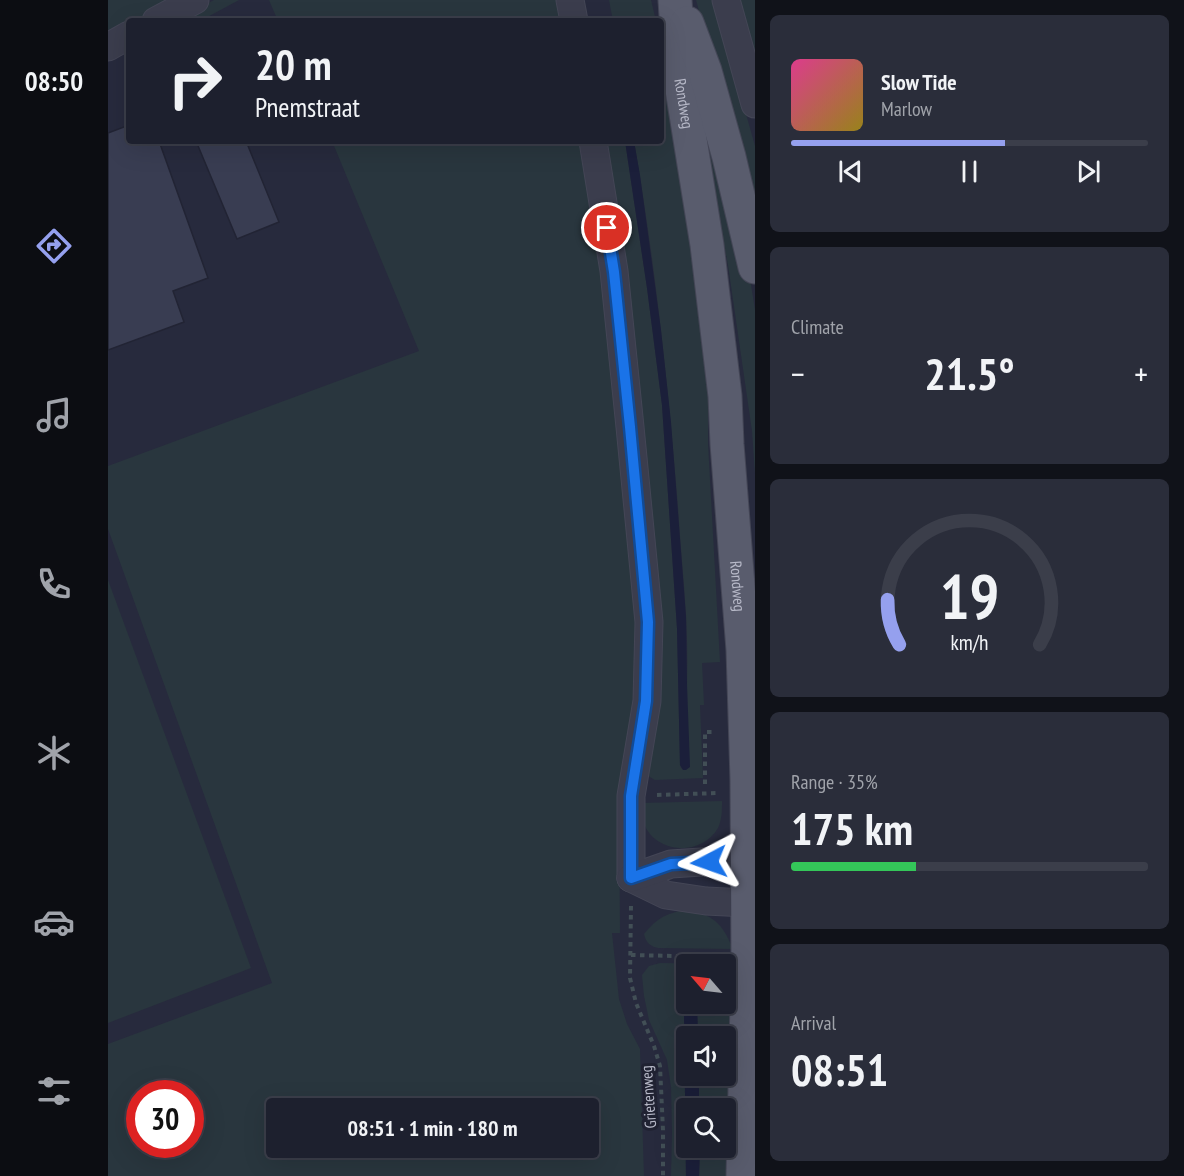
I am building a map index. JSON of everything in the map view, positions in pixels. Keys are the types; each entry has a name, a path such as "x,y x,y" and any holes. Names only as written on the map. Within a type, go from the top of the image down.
{"main road":[{"name":"Rondweg","path":"676,0 705,70 729,157 755,267"},
{"name":"Rondweg","path":"676,0 680,76 707,246 725,396 743,650 748,957 743,1176"}],"street":[{"path":"162,18 195,0"},
{"path":"570,0 573,18"},
{"path":"726,0 755,104"},
{"path":"108,47 126,37"},
{"path":"593,144 614,272 648,622 646,701 631,796 631,878"},
{"path":"631,878 671,864 747,859"},
{"path":"631,878 666,895 706,902 747,903"}],"path":[{"path":"631,796 747,792"},
{"name":"Grietenweg","path":"631,878 630,978 636,1003 660,1066 663,1176"},
{"path":"631,955 748,957"}],"shaded area":[{"path":"108,0 200,0 167,18 126,18 126,40 108,49"},
{"path":"214,0 239,0 206,18 181,18"},
{"path":"269,0 561,0 564,18 277,18"},
{"path":"609,0 651,0 655,18 612,18"},
{"path":"696,0 714,0 755,146 755,223 747,186"},
{"path":"736,0 755,0 755,65"},
{"path":"687,40 749,272 755,310 755,474 752,431 728,265 702,135"},
{"path":"664,55 677,114 708,389 708,443 720,662 702,663 704,705 700,705 703,778 655,780 645,772 650,741 603,144 625,144 647,288 662,405 677,628 680,765 684,770 687,693 685,602 670,415 648,232 634,144 664,144"},
{"path":"333,144 585,144 609,308 639,622 638,676 619,801 620,933 612,933 619,999 627,1024 640,1049 644,1176 108,1176 108,1044 272,983 108,529 108,466 419,351"},
{"path":"108,580 251,968 108,1023"},
{"path":"722,801 718,828 711,837 693,847 673,847 663,844 647,830 642,816 641,803"},
{"path":"685,910 703,914 715,921 725,933 733,949 658,948 649,944 644,934 657,920"},
{"path":"660,963 676,963 676,1014 684,1014 684,1026 676,1026 676,1086 685,1086 685,1098 676,1098 676,1158 686,1158 686,1176 671,1176 671,1087 667,1060 649,1020 644,996 642,975 649,966"},
{"path":"736,964 740,964 736,1085 736,1026 698,1026 697,1014 736,1014"},
{"path":"699,1086 736,1086 736,1098 699,1098"},
{"path":"700,1158 734,1158 733,1176 699,1176"}],"water":[{"path":"625,144 635,144 640,175 671,422 686,617 690,767 686,770 683,770 680,765 677,628 662,405"},
{"path":"684,1014 697,1014 698,1026 684,1026"},
{"path":"685,1086 699,1086 699,1098 685,1098"},
{"path":"686,1158 700,1158 699,1176 686,1176"}],"building":[{"path":"126,126 126,144 160,144 208,278 173,291 184,322 108,350 108,133"},
{"path":"197,144 247,144 279,222 237,239"}],"route":[{"path":"607,228 614,272 648,622 646,701 631,796 631,878 671,864 709,862"}]}
